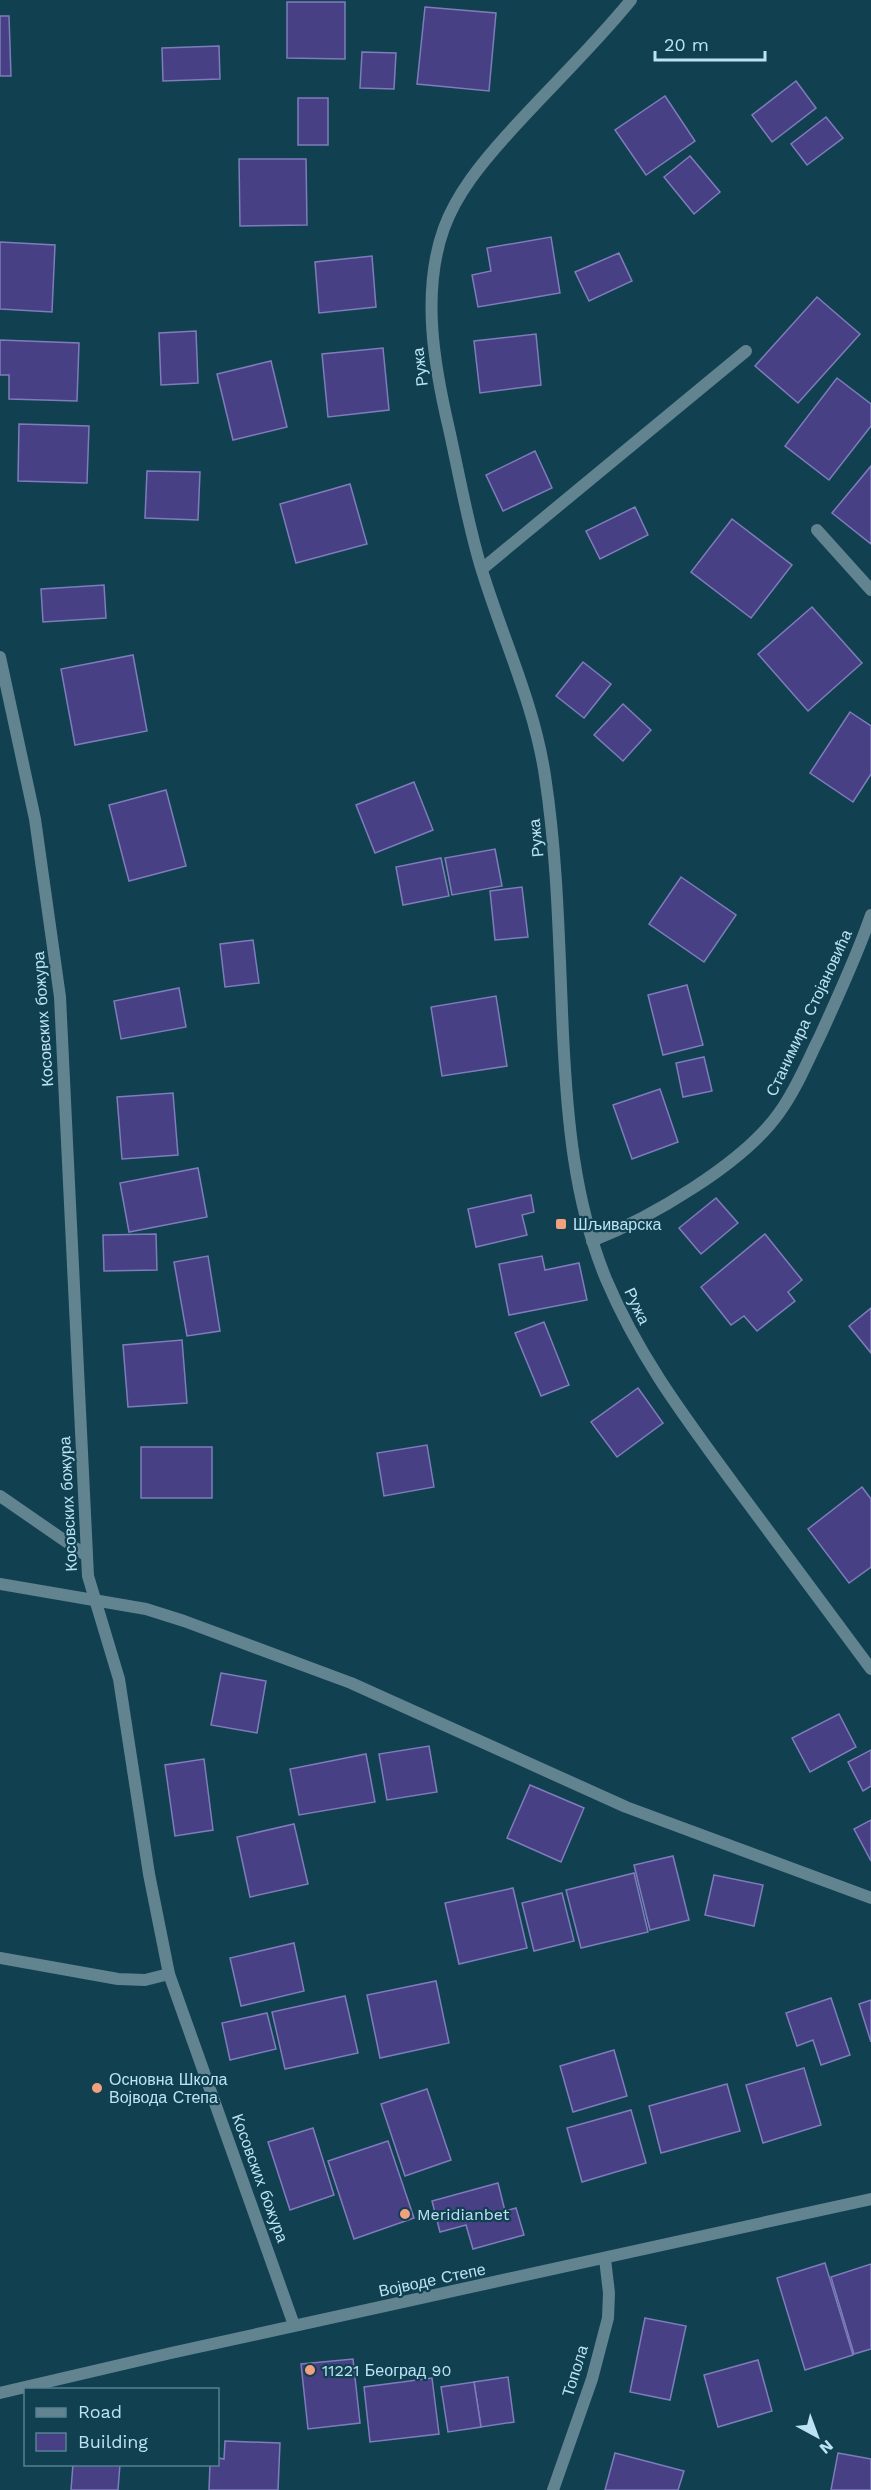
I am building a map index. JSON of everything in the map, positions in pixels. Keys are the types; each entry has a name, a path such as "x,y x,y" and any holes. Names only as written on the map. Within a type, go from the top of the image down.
{"street":[{"name":"Ружа","path":"631,0 479,167 459,197 444,227 435,263 432,300 435,368 482,569 531,713 545,772 555,851 568,1116 576,1175 592,1240 604,1274 629,1329 665,1390 871,1669"},
{"path":"482,569 746,351"},
{"path":"817,530 871,590"},
{"name":"Косовских божура","path":"0,657 35,819 57,961 88,1576 119,1679 149,1874 169,1974 294,2325"},
{"name":"Станимира Стојановића","path":"592,1240 647,1216 674,1199 736,1156 779,1114 797,1084 827,1020 855,958 871,915"},
{"path":"0,1496 87,1556"},
{"path":"0,1584 146,1610 184,1621 351,1683 626,1807 871,1898"},
{"path":"0,1958 118,1979 145,1980 169,1974"},
{"name":"Војводе Степе","path":"0,2393 294,2325 871,2199"},
{"name":"Топола","path":"553,2490 591,2379 608,2318 609,2292 604,2259"}],"building":[{"path":"287,2 345,2 345,59 287,58"},
{"path":"425,7 496,13 489,91 417,84"},
{"path":"0,16 9,16 11,76 0,76"},
{"path":"219,46 220,79 163,81 162,48"},
{"path":"362,52 396,53 394,89 360,88"},
{"path":"796,81 816,108 772,142 752,115"},
{"path":"665,96 695,141 646,175 615,130"},
{"path":"298,98 328,98 328,145 298,145"},
{"path":"826,117 843,138 807,165 791,144"},
{"path":"690,156 720,192 694,214 664,177"},
{"path":"239,159 306,159 307,225 240,226"},
{"path":"551,237 560,293 478,307 472,275 491,271 487,248"},
{"path":"0,242 55,245 52,312 0,309"},
{"path":"619,253 632,281 589,301 575,272"},
{"path":"372,256 376,307 319,313 315,262"},
{"path":"817,297 860,334 798,403 755,366"},
{"path":"196,331 198,383 161,385 159,333"},
{"path":"536,334 541,385 480,393 474,341"},
{"path":"0,340 79,343 77,401 9,399 9,375 0,375"},
{"path":"383,348 389,410 328,417 322,354"},
{"path":"271,361 287,427 233,440 217,374"},
{"path":"837,378 871,404 871,426 829,480 785,446"},
{"path":"19,424 89,426 87,483 18,481"},
{"path":"535,451 552,488 503,511 486,475"},
{"path":"871,466 871,544 832,513"},
{"path":"147,471 200,472 198,520 145,518"},
{"path":"350,484 367,544 296,563 280,504"},
{"path":"635,507 648,535 600,559 586,531"},
{"path":"732,519 792,565 751,618 691,572"},
{"path":"104,585 106,618 43,622 41,589"},
{"path":"812,607 862,663 808,711 758,654"},
{"path":"133,655 147,731 75,745 61,669"},
{"path":"583,662 611,684 584,718 556,696"},
{"path":"623,704 651,730 623,761 594,735"},
{"path":"850,712 871,726 871,774 853,802 810,773"},
{"path":"414,782 433,830 375,853 356,805"},
{"path":"166,790 186,866 129,881 109,805"},
{"path":"495,849 502,886 452,895 445,858"},
{"path":"441,858 449,896 403,905 396,867"},
{"path":"681,877 736,915 704,962 649,924"},
{"path":"522,887 528,937 495,940 490,891"},
{"path":"253,940 259,983 225,987 220,944"},
{"path":"687,985 703,1045 663,1055 648,995"},
{"path":"179,988 186,1027 121,1039 114,1001"},
{"path":"496,996 507,1066 442,1076 431,1007"},
{"path":"704,1057 712,1091 683,1097 676,1063"},
{"path":"660,1089 678,1142 632,1159 613,1105"},
{"path":"173,1093 178,1155 122,1159 117,1097"},
{"path":"198,1168 207,1217 129,1232 120,1183"},
{"path":"531,1195 534,1212 522,1215 527,1235 476,1247 468,1209"},
{"path":"716,1198 738,1223 701,1254 679,1228"},
{"path":"156,1234 157,1270 104,1271 103,1235"},
{"path":"765,1234 802,1280 788,1292 795,1301 757,1331 744,1316 731,1325 701,1287"},
{"path":"208,1256 220,1331 187,1336 174,1262"},
{"path":"542,1256 545,1270 579,1263 587,1300 509,1315 499,1264"},
{"path":"871,1308 871,1353 849,1326"},
{"path":"544,1322 569,1385 541,1396 515,1333"},
{"path":"182,1340 187,1403 128,1407 123,1345"},
{"path":"638,1388 663,1423 617,1457 591,1422"},
{"path":"427,1445 434,1487 384,1496 377,1453"},
{"path":"141,1447 212,1447 212,1498 141,1498"},
{"path":"862,1487 871,1499 871,1567 849,1583 808,1529"},
{"path":"221,1673 266,1681 257,1733 211,1725"},
{"path":"839,1714 856,1747 810,1772 792,1738"},
{"path":"429,1746 437,1792 387,1800 379,1754"},
{"path":"871,1750 871,1786 863,1791 848,1762"},
{"path":"366,1754 375,1802 299,1815 290,1769"},
{"path":"204,1759 213,1830 175,1836 165,1765"},
{"path":"530,1785 584,1808 561,1862 507,1838"},
{"path":"871,1820 871,1861 854,1829"},
{"path":"294,1824 308,1884 250,1897 237,1837"},
{"path":"673,1856 689,1920 650,1930 634,1865"},
{"path":"634,1873 648,1932 581,1948 566,1890"},
{"path":"714,1875 763,1885 754,1926 705,1915"},
{"path":"513,1888 527,1948 459,1964 445,1903"},
{"path":"562,1893 574,1941 534,1951 522,1903"},
{"path":"294,1943 304,1991 241,2006 230,1958"},
{"path":"436,1981 449,2043 380,2058 367,1995"},
{"path":"345,1996 358,2053 285,2069 272,2012"},
{"path":"831,1998 850,2055 821,2065 813,2040 797,2046 786,2013"},
{"path":"871,2000 871,2042 859,2004"},
{"path":"267,2013 276,2049 230,2060 222,2023"},
{"path":"614,2050 627,2096 573,2112 560,2066"},
{"path":"804,2068 821,2125 763,2143 746,2085"},
{"path":"727,2084 740,2131 661,2153 649,2106"},
{"path":"427,2089 451,2160 405,2176 381,2104"},
{"path":"631,2110 646,2163 582,2182 567,2128"},
{"path":"313,2128 334,2195 290,2210 268,2142"},
{"path":"388,2141 414,2218 354,2239 328,2161"},
{"path":"498,2183 505,2211 516,2208 524,2235 473,2249 466,2225 440,2232 432,2201"},
{"path":"825,2263 853,2355 805,2370 777,2278"},
{"path":"871,2264 871,2349 854,2354 831,2277"},
{"path":"645,2318 686,2326 670,2400 630,2392"},
{"path":"353,2359 360,2423 308,2429 301,2364"},
{"path":"758,2360 772,2411 718,2427 704,2375"},
{"path":"508,2377 514,2422 481,2427 474,2382"},
{"path":"432,2378 439,2434 370,2442 364,2387"},
{"path":"474,2382 481,2427 448,2432 441,2387"},
{"path":"225,2441 280,2443 278,2490 209,2490 210,2466 219,2466 219,2458 224,2459"},
{"path":"615,2453 684,2471 678,2490 605,2490"},
{"path":"838,2453 871,2459 871,2490 831,2490"},
{"path":"73,2466 120,2466 118,2490 71,2490"}],"place":[{"name":"Шљиварска","path":"561,1224"},
{"name":"Основна Школа Војвода Степа","path":"97,2088"},
{"name":"Meridianbet","path":"405,2214"},
{"name":"11221 Београд 90","path":"310,2370"}]}
